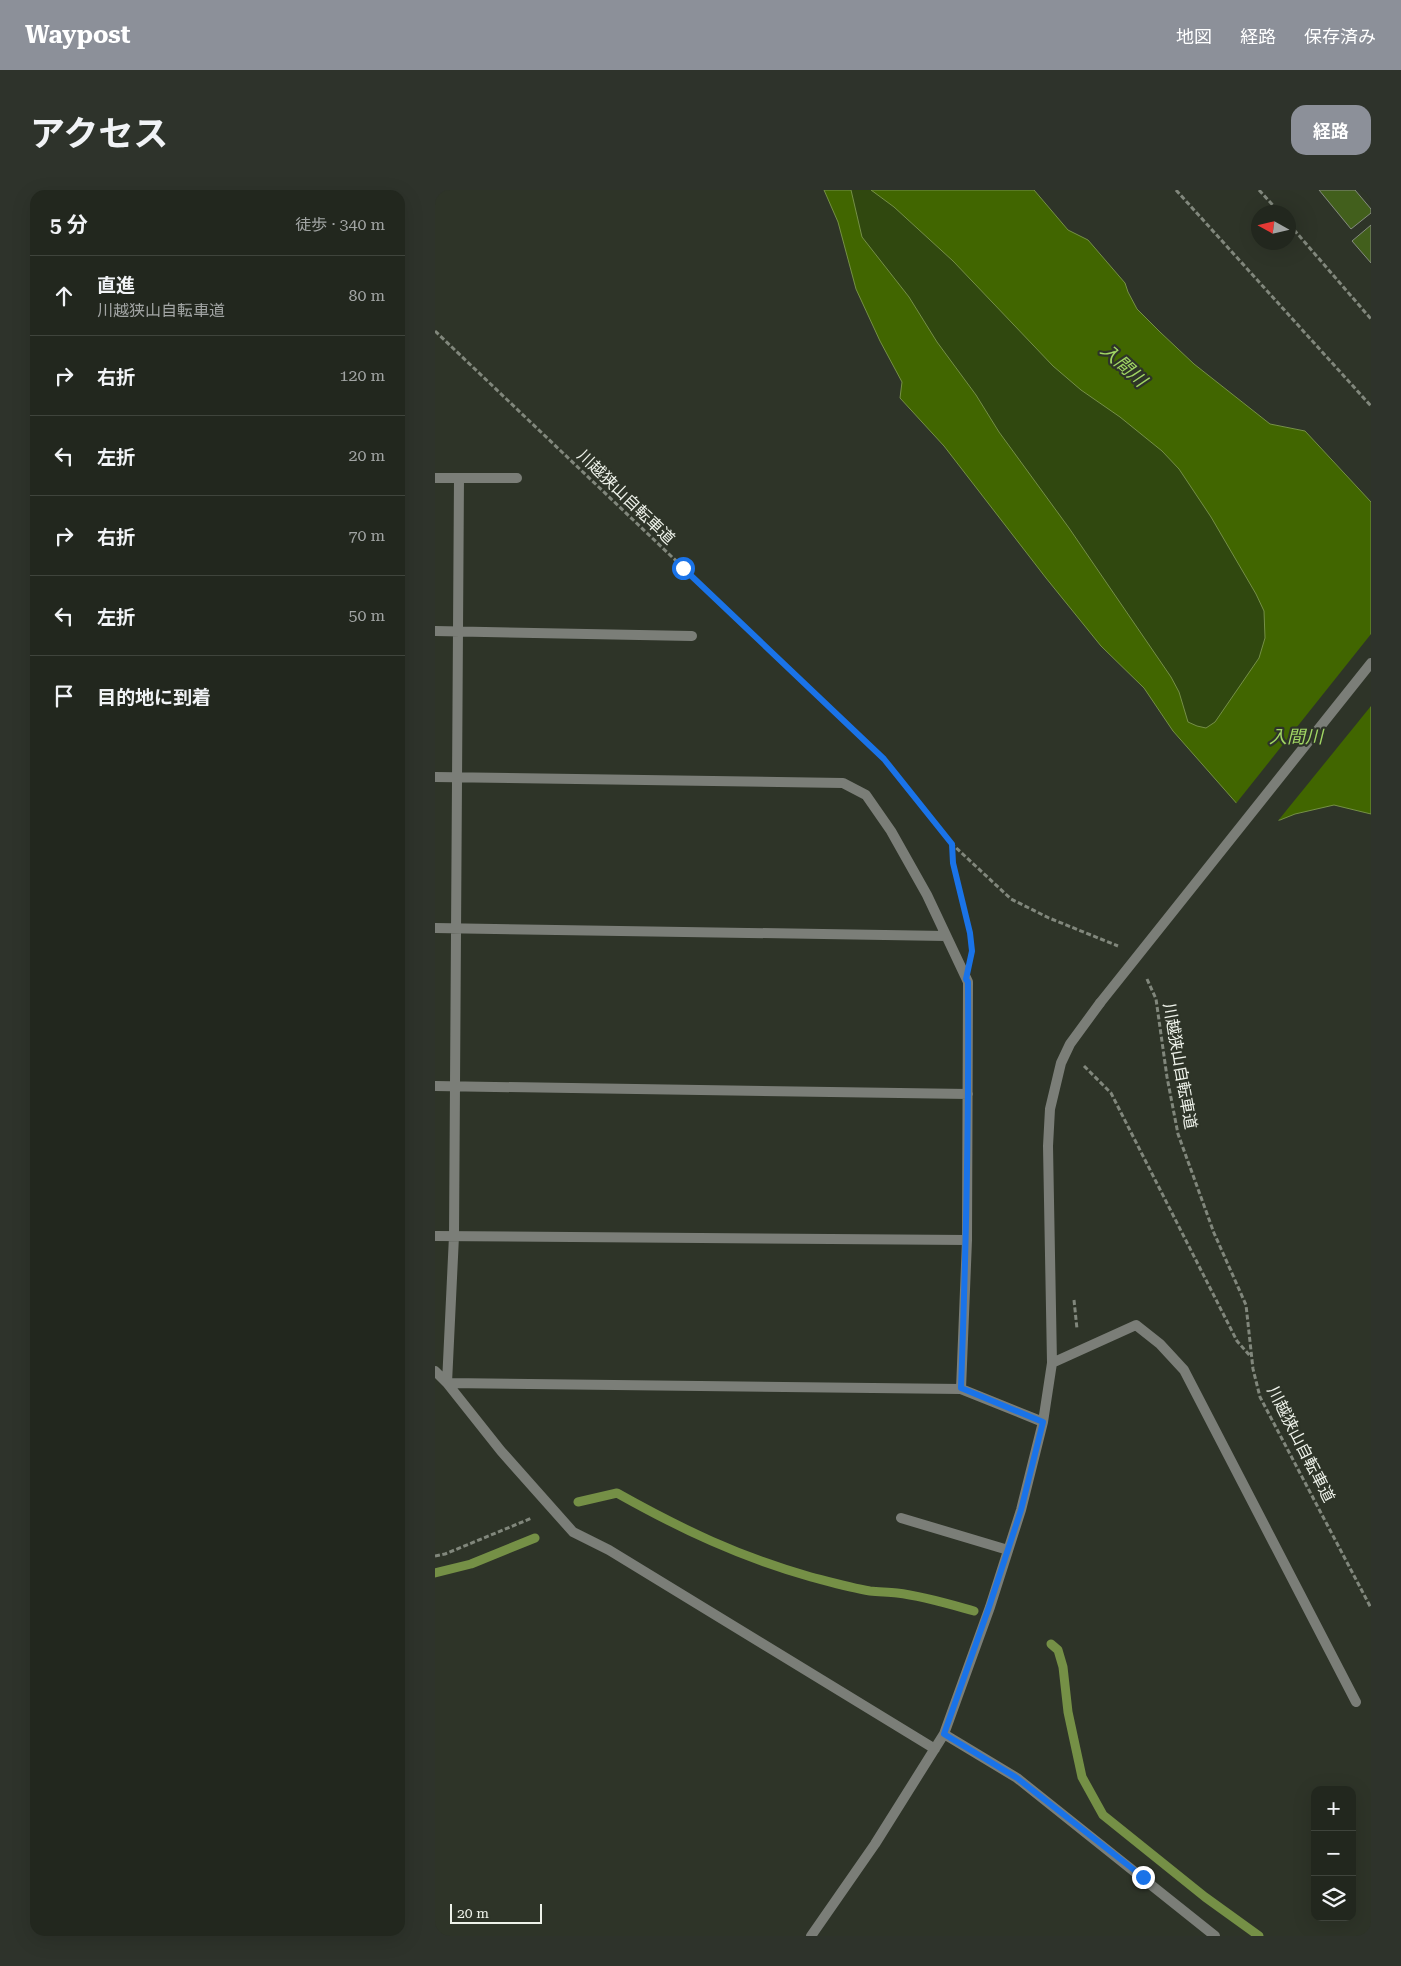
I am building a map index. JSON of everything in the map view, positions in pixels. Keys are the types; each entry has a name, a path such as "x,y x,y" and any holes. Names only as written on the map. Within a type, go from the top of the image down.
{"street":[{"path":"435,478 517,478"},
{"path":"447,1383 454,1236 459,478"},
{"path":"435,631 692,636"},
{"path":"811,1936 875,1844 944,1734 1009,1550 1021,1510 1043,1422 1052,1363 1048,1146 1050,1109 1061,1063 1070,1044 1100,1003 1371,663"},
{"path":"435,777 843,783 866,795 891,831 927,895 968,982 967,1240 961,1388"},
{"path":"435,928 946,936"},
{"path":"435,1086 969,1094"},
{"path":"435,1236 967,1240"},
{"path":"1052,1363 1136,1325 1160,1344 1184,1370 1356,1702"},
{"path":"435,1371 447,1383 501,1451 573,1532 609,1550 935,1749"},
{"path":"447,1383 961,1388 1043,1422"},
{"path":"901,1518 1009,1550"},
{"path":"944,1734 1017,1778 1215,1936"}],"path":[{"path":"1176,190 1371,406"},
{"path":"1259,190 1273,205"},
{"path":"1296,232 1371,319"},
{"name":"川越狭山自転車道","path":"435,331 884,759 952,844 1011,899 1049,918 1118,946 1123,952"},
{"path":"952,844 953,863 970,933"},
{"name":"川越狭山自転車道","path":"1146,978 1156,999 1167,1077 1178,1134 1214,1233 1246,1305 1251,1357 1260,1397 1371,1608"},
{"path":"1081,1075 1087,1059"},
{"path":"1084,1066 1111,1093 1237,1341 1251,1357"},
{"path":"1074,1296 1079,1350"},
{"path":"435,1556 445,1554 551,1509"}],"shaded area":[{"path":"851,190 871,190 894,207 953,261 1053,366 1081,390 1120,417 1162,451 1179,469 1211,517 1264,611 1265,638 1259,658 1215,722 1206,728 1188,722 1179,692 1171,677 1069,528 999,432 976,395 937,342 909,297 862,237"}],"water":[{"name":"入間川","path":"824,190 851,190 862,237 909,297 937,342 976,395 999,432 1069,528 1171,677 1179,692 1188,722 1206,728 1215,722 1259,658 1265,638 1264,611 1211,517 1179,469 1162,451 1120,417 1081,390 1053,366 953,261 894,207 871,190 1034,190 1068,230 1088,240 1125,283 1137,309 1194,364 1270,424 1305,431 1371,502 1371,814 1334,805 1295,814 1280,820 1258,820 1246,814 1173,731 1144,688 1101,646 944,446 900,398 902,382 880,341 856,289 838,222"}],"pier":[{"path":"1371,634 1371,706 1277,822 1257,822 1244,816 1234,806"}],"building":[{"path":"1319,190 1355,190 1371,209 1371,213 1351,229"},
{"path":"1371,225 1371,263 1352,241"}],"waterway":[{"path":"578,1502 617,1493 664,1519 711,1541 785,1569 855,1588 916,1596 974,1611"},
{"path":"435,1573 471,1564 535,1538"},
{"path":"1051,1644 1058,1650 1063,1667 1068,1712 1082,1777 1103,1815 1205,1897 1259,1936"}],"route":[{"path":"683,568 884,759 952,844 953,863 970,933 972,951 966,979 968,982 969,1094 967,1240 961,1388 1043,1422 1021,1510 944,1734 1017,1778 1143,1877"}]}
